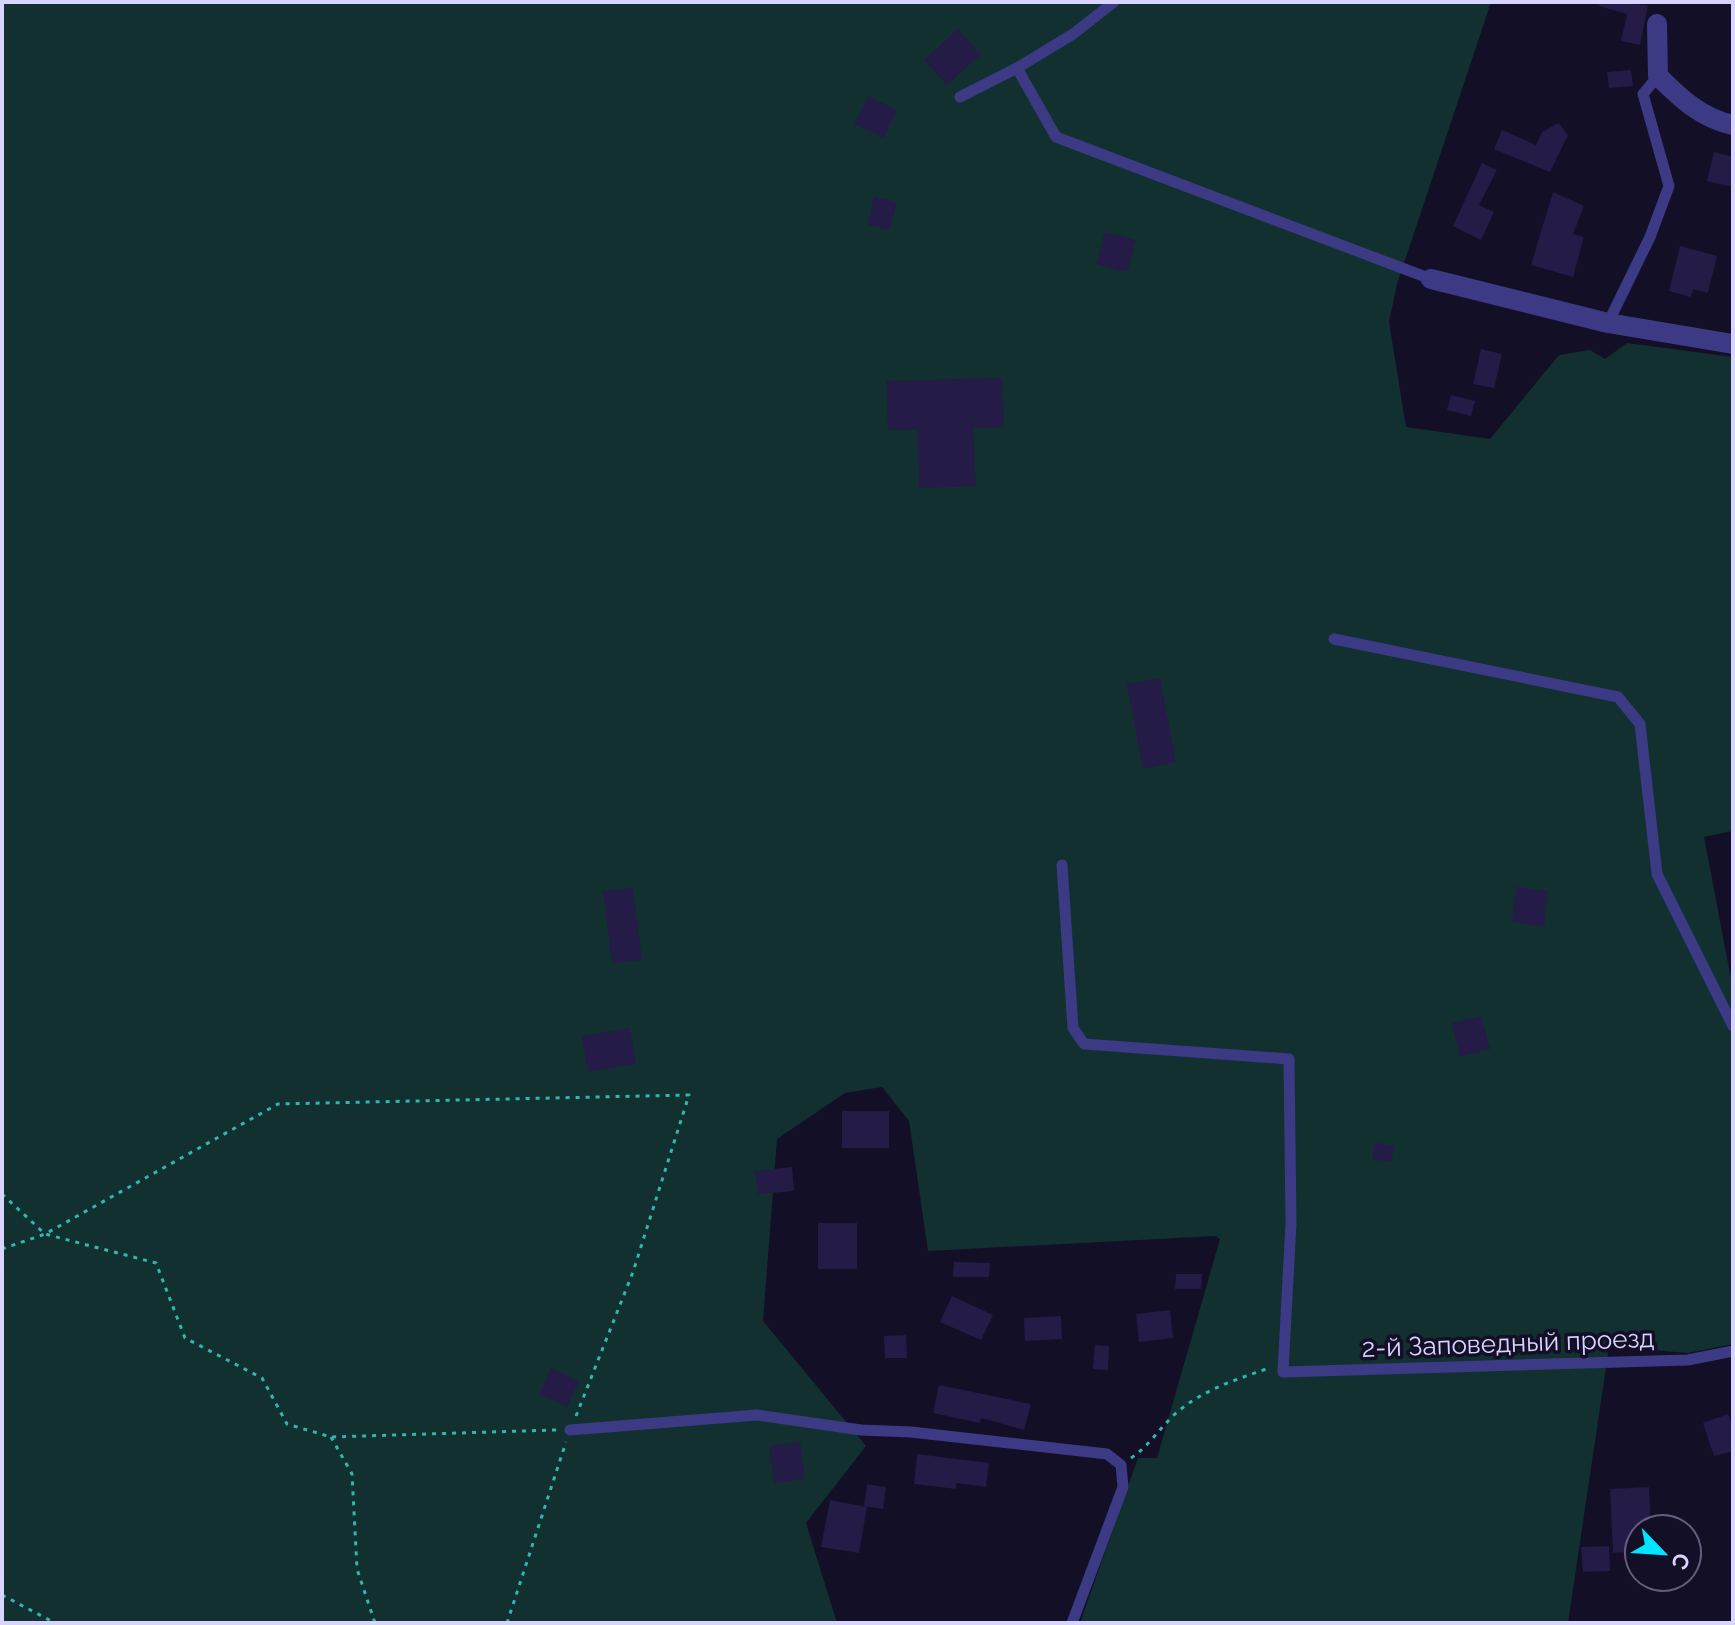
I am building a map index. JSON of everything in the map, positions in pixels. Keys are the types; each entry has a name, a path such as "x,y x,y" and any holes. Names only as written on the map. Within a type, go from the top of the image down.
{"street":[{"path":"1657,24 1658,76 1686,104 1718,122 1733,125"},
{"path":"1431,279 1608,323 1733,344"}],"lane":[{"path":"960,97 1017,68 1073,34 1114,2"},
{"path":"1017,68 1056,137 1431,279"},
{"path":"1608,323 1650,237 1669,186 1643,94 1658,76"},
{"path":"1334,639 1618,697 1640,724 1657,874 1733,1026"},
{"path":"1062,865 1073,1028 1084,1044 1289,1059 1291,1223 1283,1372"},
{"name":"2-й Заповедный проезд","path":"1283,1372 1688,1360 1733,1351"},
{"path":"570,1430 757,1415 861,1430 911,1432 1107,1454 1121,1465 1123,1487 1072,1623"}],"path":[{"path":"2,1249 45,1234 278,1104 689,1095 633,1272 570,1430 507,1623"},
{"path":"2,1194 45,1234 156,1263 185,1338 262,1378 287,1424 331,1437 570,1430"},
{"path":"1121,1465 1147,1447 1172,1417 1196,1397 1273,1366 1283,1372"},
{"path":"331,1437 352,1474 357,1569 375,1623"},
{"path":"2,1595 55,1623"}],"green space":[{"path":"2,2 1491,2 1397,284 1389,322 1406,427 1490,439 1559,355 1590,350 1605,359 1627,343 1733,357 1733,831 1704,837 1733,989 1733,1344 1688,1353 1605,1346 1608,1354 1568,1623 1080,1623 1138,1458 1157,1458 1220,1239 1215,1236 928,1251 909,1121 882,1087 845,1093 777,1139 763,1321 866,1446 806,1523 837,1623 2,1623"}],"building":[{"path":"1600,2 1648,5 1640,45 1621,41 1627,14 1599,6"},
{"path":"958,29 981,54 947,85 924,60"},
{"path":"1631,70 1633,86 1609,88 1607,72"},
{"path":"868,96 897,110 884,138 854,124"},
{"path":"1559,123 1568,135 1550,172 1494,149 1502,130 1536,145 1542,132"},
{"path":"1714,152 1733,157 1733,187 1707,181"},
{"path":"1482,163 1497,170 1479,205 1494,212 1481,240 1453,226"},
{"path":"1553,192 1584,206 1573,234 1584,237 1573,277 1531,265"},
{"path":"874,197 897,202 890,230 868,225"},
{"path":"1105,232 1136,240 1127,272 1096,264"},
{"path":"1680,246 1717,256 1708,293 1693,289 1691,297 1669,291"},
{"path":"1481,349 1502,354 1494,388 1473,384"},
{"path":"1002,378 1004,427 973,428 976,486 919,488 917,430 888,430 886,381"},
{"path":"1451,395 1475,401 1471,416 1447,410"},
{"path":"1160,678 1176,762 1143,769 1127,684"},
{"path":"1516,887 1548,891 1544,926 1512,922"},
{"path":"633,888 642,960 612,963 603,891"},
{"path":"1481,1016 1490,1049 1460,1057 1452,1023"},
{"path":"630,1028 636,1064 588,1072 582,1036"},
{"path":"842,1111 889,1111 889,1148 842,1148"},
{"path":"1375,1143 1394,1146 1391,1162 1372,1159"},
{"path":"792,1167 794,1191 758,1194 755,1171"},
{"path":"818,1223 857,1223 857,1269 818,1269"},
{"path":"954,1262 990,1263 989,1277 953,1277"},
{"path":"1176,1274 1202,1274 1201,1289 1175,1289"},
{"path":"952,1296 993,1315 981,1340 940,1322"},
{"path":"1170,1310 1173,1338 1139,1342 1136,1314"},
{"path":"1061,1316 1062,1339 1025,1341 1024,1318"},
{"path":"906,1335 907,1358 885,1358 884,1336"},
{"path":"1095,1345 1109,1346 1108,1370 1093,1369"},
{"path":"551,1368 579,1381 567,1407 539,1394"},
{"path":"939,1385 1031,1404 1024,1430 981,1418 980,1423 933,1413"},
{"path":"1728,1414 1733,1427 1733,1451 1714,1456 1703,1423"},
{"path":"800,1442 805,1479 774,1483 769,1446"},
{"path":"917,1454 989,1463 986,1487 956,1483 956,1489 914,1484"},
{"path":"867,1484 886,1487 883,1509 864,1506"},
{"path":"1649,1487 1650,1513 1623,1513 1623,1552 1613,1553 1610,1489"},
{"path":"830,1500 867,1507 859,1553 821,1547"},
{"path":"1609,1546 1610,1571 1583,1572 1581,1547"}]}
